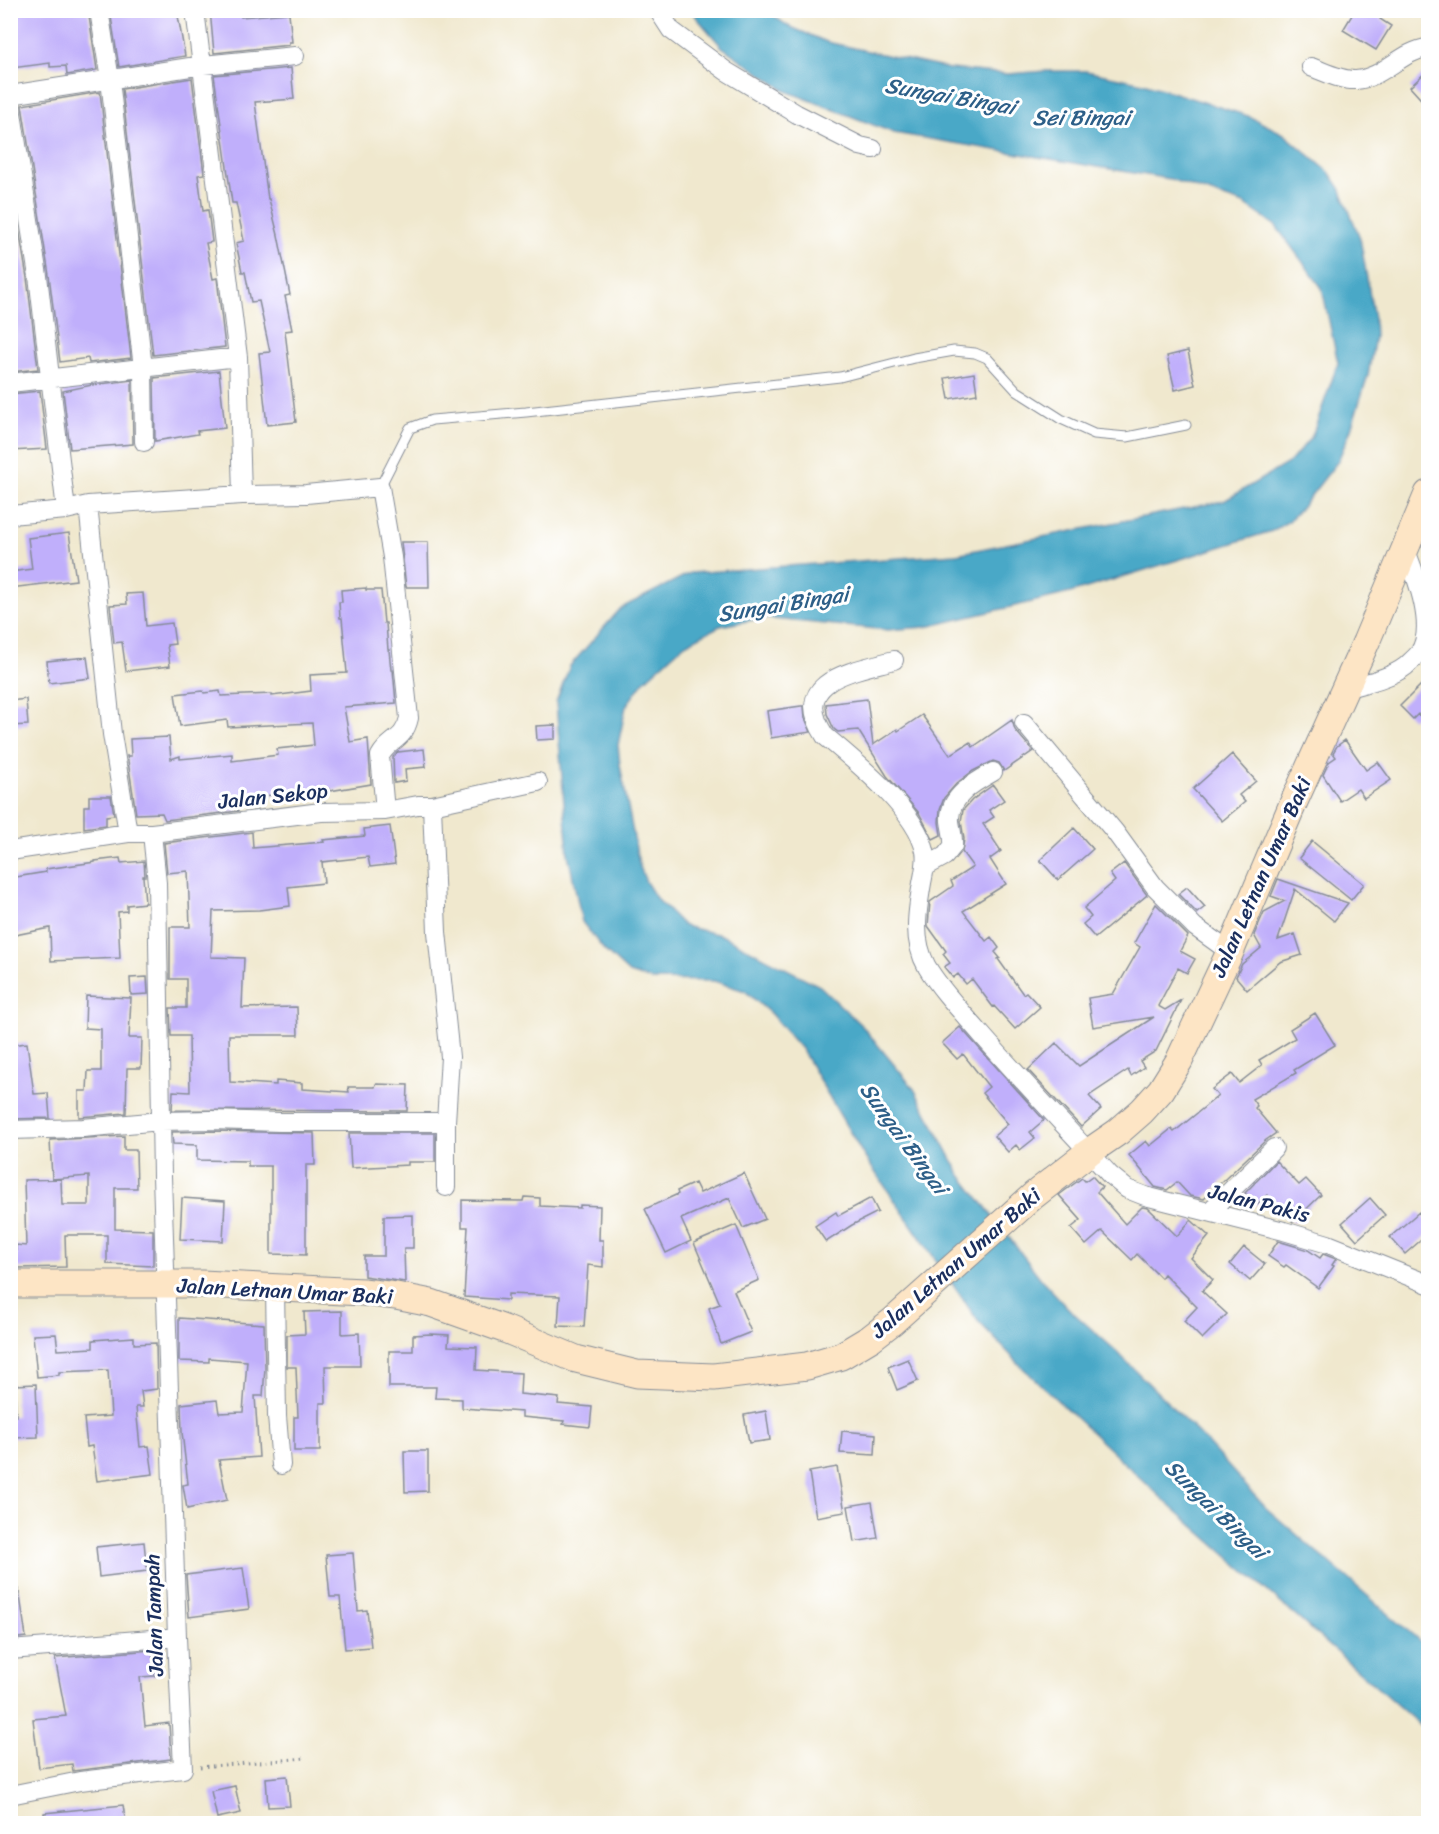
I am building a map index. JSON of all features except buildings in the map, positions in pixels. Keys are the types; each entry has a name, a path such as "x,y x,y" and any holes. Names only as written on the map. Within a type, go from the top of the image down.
{"street":[{"path":"99,10 110,80 142,368 144,442"},
{"path":"195,10 238,357 243,495"},
{"path":"658,10 671,30 726,71 797,114 860,146 873,149"},
{"path":"1311,67 1347,80 1356,80 1383,70 1409,52 1428,48"},
{"path":"10,95 202,65 295,56"},
{"path":"10,101 38,276 66,510"},
{"path":"10,383 238,357"},
{"path":"10,515 66,510 88,505 243,495 306,494 380,487 392,557 409,718 403,734 384,749 380,756 385,811"},
{"name":"Jalan Letnan Umar Baki","path":"10,1284 202,1284 363,1292 423,1301 507,1330 576,1359 637,1374 714,1377 807,1366 841,1356 871,1338 893,1321 1034,1195 1118,1132 1161,1090 1179,1061 1230,952 1428,494"},
{"path":"88,505 112,734 128,833"},
{"path":"1344,689 1384,677 1405,667 1420,652 1425,638 1426,619 1419,585 1406,548"},
{"name":"Jalan Pakis","path":"894,660 836,676 819,691 814,700 815,713 819,727 825,736 876,780 918,832 925,851 925,867 916,927 919,947 926,965 941,988 1012,1070 1110,1175 1127,1189 1145,1196 1328,1244 1428,1284"},
{"path":"1024,723 1115,832 1155,887 1195,927 1230,952"},
{"path":"925,867 945,856 954,846 950,813 956,800 976,781 993,772"},
{"name":"Jalan Sekop","path":"10,851 128,833 152,833 321,812 385,811 432,805 538,782"},
{"path":"432,805 437,932 450,1057 446,1122 447,1187"},
{"name":"Jalan Tampah","path":"152,833 157,882 161,1121 183,1769"},
{"path":"10,1130 211,1120 446,1122"},
{"path":"1209,1212 1274,1148"},
{"path":"275,1288 277,1416 282,1465"},
{"path":"10,1650 177,1636"},
{"path":"10,1795 80,1781 183,1769"}],"lane":[{"path":"380,487 410,428 432,420 526,412 840,377 914,358 954,351 987,358 1017,391 1061,419 1094,434 1127,437 1186,424"}],"path":[{"path":"183,1769 306,1758"}],"water":[{"name":"Sei Bingai","path":"691,11 767,11 788,26 827,42 949,69 1008,74 1086,71 1143,83 1248,116 1284,134 1329,172 1340,188 1360,238 1374,318 1375,337 1368,375 1338,461 1289,521 1272,531 1070,593 926,627 887,630 763,618 720,626 685,644 643,682 626,706 618,745 639,864 656,898 684,926 721,935 820,986 864,1028 914,1089 960,1174 1041,1279 1069,1309 1114,1349 1201,1436 1266,1508 1428,1648 1428,1732 1167,1503 1024,1369 978,1321 864,1156 802,1050 771,1014 745,991 714,981 651,980 629,973 604,950 582,922 568,854 556,702 570,666 621,608 690,573 956,554 1224,501 1290,462 1312,436 1338,363 1322,288 1276,226 1244,204 1170,179 894,133 786,91 722,47"}],"water label":[{"name":"Sungai Bingai","path":"950,96"},
{"name":"Sungai Bingai","path":"783,604"},
{"name":"Sungai Bingai","path":"904,1138"},
{"name":"Sungai Bingai","path":"1216,1509"}]}
